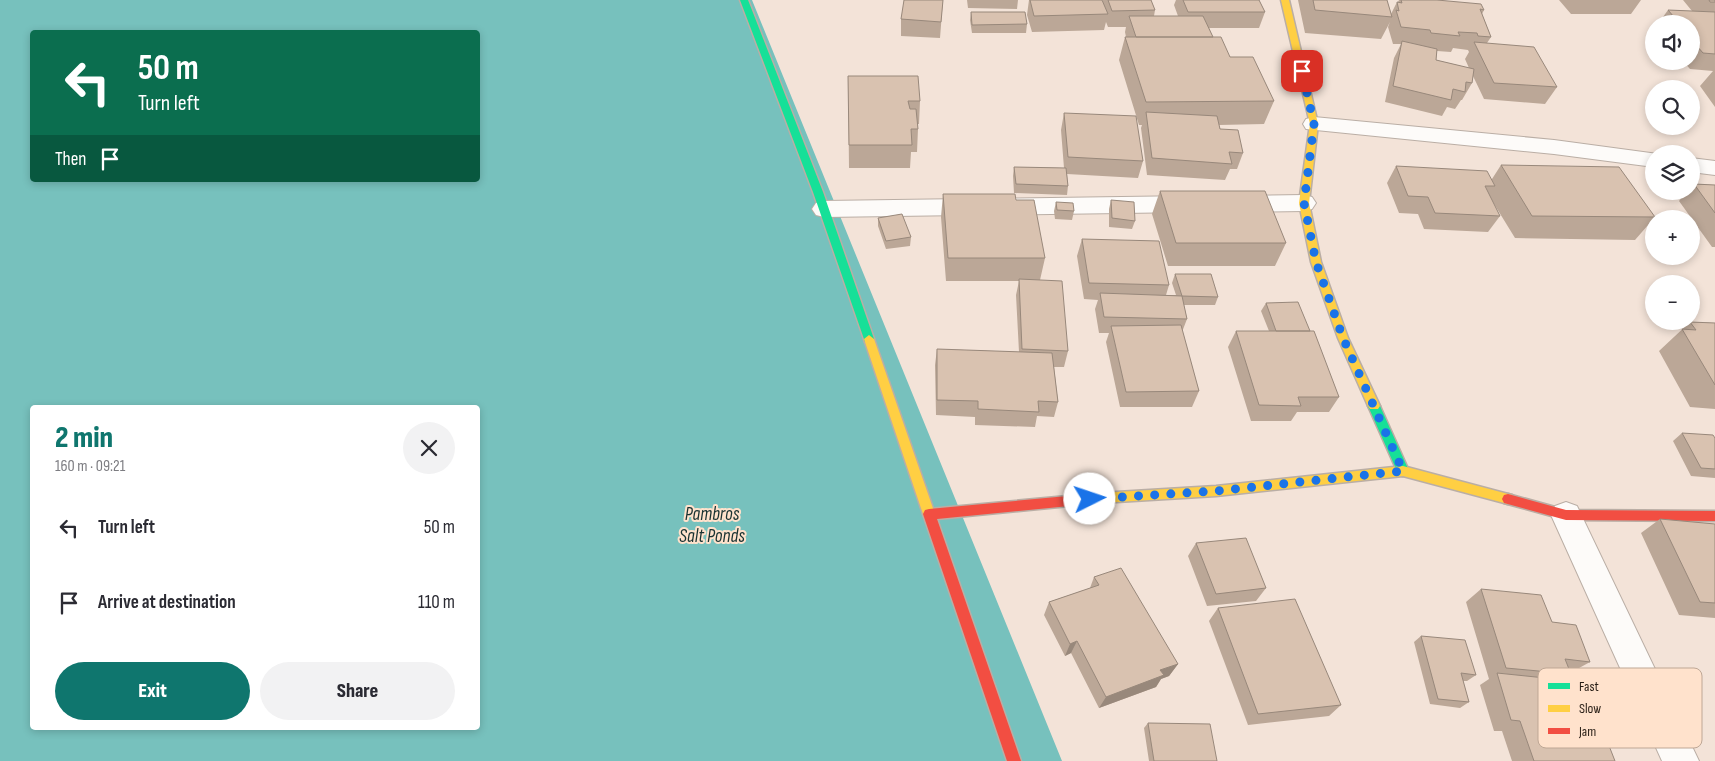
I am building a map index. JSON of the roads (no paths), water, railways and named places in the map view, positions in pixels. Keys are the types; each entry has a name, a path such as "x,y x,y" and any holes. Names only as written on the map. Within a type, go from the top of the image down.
{"street":[{"path":"744,0 824,209 1014,761"},
{"path":"1285,0 1314,124 1304,203 1316,262 1343,338 1403,471"},
{"path":"1314,124 1554,147 1645,159"},
{"path":"1700,166 1715,168"},
{"path":"824,209 1304,203"},
{"path":"929,514 1090,499 1216,491 1403,471 1566,515 1715,516"},
{"path":"1566,515 1638,668"},
{"path":"1675,748 1681,761"}],"water":[{"name":"Pambros Salt Ponds","path":"0,0 752,0 1062,761 0,761"}]}
